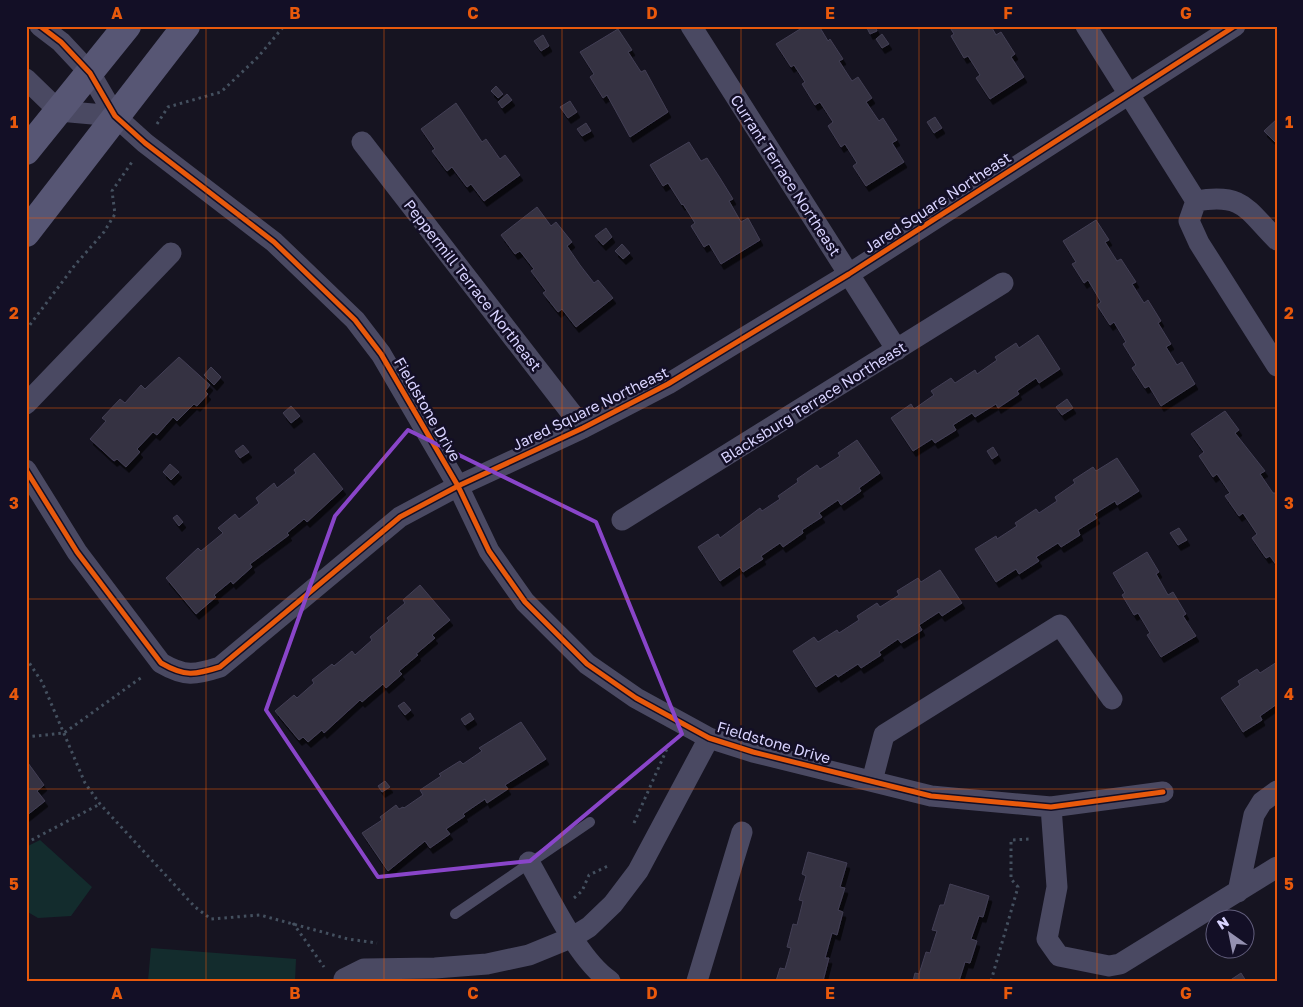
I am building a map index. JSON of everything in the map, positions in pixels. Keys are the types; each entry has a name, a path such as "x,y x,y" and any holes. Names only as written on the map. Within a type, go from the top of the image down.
{"main road":[{"path":"26,151 127,26"},
{"path":"26,232 186,26"}],"street":[{"name":"Fieldstone Drive","path":"40,26 61,42 90,73 115,116 145,143 274,242 356,320 381,354 458,486 489,551 525,602 587,664 636,698 709,738 753,752 931,796 1051,807 1163,792"},
{"name":"Currant Terrace Northeast","path":"692,26 897,350"},
{"path":"1086,26 1130,93 1196,201"},
{"name":"Jared Square Northeast","path":"26,470 77,552 161,663 177,672 199,674 220,667 400,517 458,486 583,428 668,384 849,274 1236,26"},
{"path":"26,79 59,111 115,116"},
{"name":"Peppermill Terrace Northeast","path":"362,142 583,428"},
{"path":"1196,201 1219,197 1238,200 1277,240"},
{"path":"1196,201 1189,221 1199,243 1277,366"},
{"path":"26,404 171,253"},
{"name":"Blacksburg Terrace Northeast","path":"622,520 1003,283"},
{"path":"872,782 884,735 1060,625 1112,699"},
{"path":"344,979 364,969 435,968 487,964 529,955 573,937 589,927 613,904 638,871 709,738"},
{"path":"1238,892 1254,815 1262,802 1277,791"},
{"path":"1051,807 1057,887 1047,939 1060,956 1109,966 1120,964 1277,867"},
{"path":"697,981 742,832"},
{"path":"529,862 573,937 597,972 610,981"}],"lane":[{"path":"455,914 590,822"}],"path":[{"path":"26,658 42,682 85,784 100,804 195,907 211,919 260,915 348,940 378,943"},
{"path":"26,737 64,733 161,663"},
{"path":"633,826 678,722"},
{"path":"26,843 100,804"},
{"path":"991,981 1018,888 1011,879 1011,840 1054,838"},
{"path":"558,910 582,891 589,875 608,867 612,862"},
{"path":"293,923 321,965 344,979"}],"highlighted area":[{"path":"408,430 596,522 682,734 530,861 378,877 266,710 335,516"}],"green space":[{"path":"40,840 92,887 71,916 38,918 26,911 26,847"},
{"path":"151,948 296,959 295,981 148,981"}],"building":[{"path":"805,26 819,26 828,41 830,39 843,59 839,61 852,81 858,77 872,98 866,102 879,121 883,118 897,140 892,143 904,162 866,186 853,166 857,163 845,144 841,147 828,126 833,122 820,102 815,105 802,84 805,82 794,65 791,67 776,44"},
{"path":"866,26 875,26 877,31 870,34"},
{"path":"949,26 991,26 996,35 1001,32 1015,54 1011,57 1024,77 990,99 976,78 980,75 968,56 964,58 951,36 954,34"},
{"path":"618,29 632,50 628,52 641,72 645,70 668,112 630,137 607,95 603,98 590,77 594,74 580,52"},
{"path":"882,34 889,44 882,48 876,39"},
{"path":"543,35 549,46 541,51 534,41"},
{"path":"496,86 503,94 498,98 491,91"},
{"path":"507,94 512,100 502,108 498,102"},
{"path":"570,101 577,112 568,118 560,107"},
{"path":"456,103 482,142 486,139 500,159 505,155 520,175 484,201 471,184 467,187 452,167 447,171 432,151 435,149 421,129"},
{"path":"935,117 942,128 934,133 927,122"},
{"path":"1277,119 1277,144 1264,131"},
{"path":"586,123 591,131 582,136 577,129"},
{"path":"689,142 701,161 707,158 733,199 729,201 741,222 748,218 760,240 721,264 709,244 704,247 691,226 695,223 668,183 663,186 650,165"},
{"path":"537,207 551,226 556,222 572,242 567,246 594,283 598,280 613,298 576,327 562,309 558,312 543,293 546,291 531,271 534,269 520,251 515,254 501,235"},
{"path":"1096,220 1109,240 1105,242 1117,261 1121,259 1136,282 1132,284 1144,303 1148,300 1161,321 1158,323 1171,344 1166,347 1177,365 1182,362 1195,384 1161,406 1149,386 1145,388 1132,368 1136,365 1123,344 1126,342 1114,322 1110,325 1097,305 1101,302 1088,280 1084,283 1072,264 1076,262 1063,241"},
{"path":"606,228 612,237 603,245 595,236"},
{"path":"622,244 630,253 623,259 615,251"},
{"path":"1038,335 1060,369 1039,383 1036,378 1017,391 1019,394 998,408 996,404 975,417 972,413 953,425 956,430 935,443 932,439 913,451 891,418 911,404 914,409 934,395 931,391 951,378 955,383 975,370 977,374 997,360 995,357 1016,343 1019,348"},
{"path":"179,357 210,385 205,391 208,394 197,406 194,404 177,421 173,417 157,435 153,432 137,449 140,452 126,467 117,459 114,461 90,439 106,421 102,418 120,399 125,403 141,385 145,389"},
{"path":"211,367 221,377 214,385 204,375"},
{"path":"1067,399 1073,408 1062,415 1056,407"},
{"path":"291,406 300,416 291,423 283,413"},
{"path":"1225,411 1239,430 1235,433 1265,471 1260,474 1273,493 1277,493 1277,566 1270,556 1266,558 1252,538 1257,534 1243,513 1239,516 1225,496 1230,493 1217,474 1213,477 1199,456 1204,452 1191,434"},
{"path":"857,440 880,473 859,488 861,491 841,505 838,500 819,513 822,517 802,530 803,533 783,547 780,543 761,556 763,559 743,572 740,567 720,581 698,547 718,534 720,538 760,508 762,511 780,499 778,496 798,482 797,479 817,465 820,469 840,456 838,453"},
{"path":"243,445 249,452 240,458 235,451"},
{"path":"993,447 998,455 992,459 987,451"},
{"path":"314,453 343,489 307,522 304,519 287,533 289,535 250,564 252,567 233,584 231,581 214,595 216,597 196,614 166,578 198,548 201,551 223,533 218,528 235,514 239,519 259,503 256,498 274,483 277,488 296,473 294,470"},
{"path":"1117,458 1139,491 1117,505 1115,501 1094,514 1097,518 1078,530 1080,535 1061,547 1058,543 1036,557 1039,561 1019,574 1016,569 996,582 975,549 996,536 997,539 1017,526 1015,523 1036,509 1039,513 1057,501 1055,497 1075,483 1073,480 1093,467 1096,471"},
{"path":"170,464 179,472 171,480 163,472"},
{"path":"177,515 183,522 179,526 173,518"},
{"path":"1179,528 1187,540 1178,545 1170,533"},
{"path":"1147,552 1159,572 1156,574 1168,595 1173,592 1186,614 1183,616 1196,636 1161,657 1147,635 1150,633 1138,613 1134,615 1122,595 1125,593 1113,573"},
{"path":"940,570 962,603 942,616 939,612 919,625 922,630 901,643 898,639 879,652 881,655 861,668 858,664 838,677 836,674 816,687 793,651 814,637 818,642 837,630 839,633 859,620 857,616 877,603 880,607 899,595 897,591 918,578 921,582"},
{"path":"420,585 450,620 432,635 435,638 399,671 402,674 386,688 383,684 362,702 360,700 324,733 322,730 308,742 303,737 299,740 275,711 294,695 297,698 314,683 312,680 332,664 334,666 352,651 355,655 372,640 370,637 389,621 387,618 405,603 403,600"},
{"path":"1277,662 1277,704 1260,716 1262,720 1243,732 1221,698 1240,685 1238,681 1257,669 1260,673"},
{"path":"404,702 411,710 405,715 398,706"},
{"path":"470,713 474,719 465,725 461,719"},
{"path":"521,722 546,759 505,785 508,789 487,803 485,799 463,814 465,816 446,829 450,834 430,848 425,841 388,871 362,833 382,820 380,817 396,805 399,809 404,808 423,795 420,790 441,776 439,774 460,761 463,764 482,751 479,748"},
{"path":"28,763 44,785 37,791 45,801 26,816"},
{"path":"385,781 390,787 382,792 378,786"},
{"path":"808,852 847,863 840,887 845,888 838,910 843,912 837,935 832,933 825,958 829,958 823,981 776,981 780,968 785,969 791,948 787,947 793,924 797,925 803,901 799,900 806,876 802,874"},
{"path":"950,884 989,896 983,917 979,916 971,939 977,941 970,963 965,962 959,981 913,981 915,973 919,974 926,952 930,953 937,931 932,930 940,905 944,905"},
{"path":"1241,973 1246,981 1229,981"}],"cycle path":[{"path":"40,26 61,42 90,73 115,116 145,143 274,242 355,320 381,354 458,486 489,551 525,602 587,664 636,698 709,738 753,752 931,796 1051,807 1163,792"},
{"path":"26,470 77,552 161,663 184,673 204,672 220,667 400,517 458,486 583,428 668,384 849,274 1235,26"}]}
